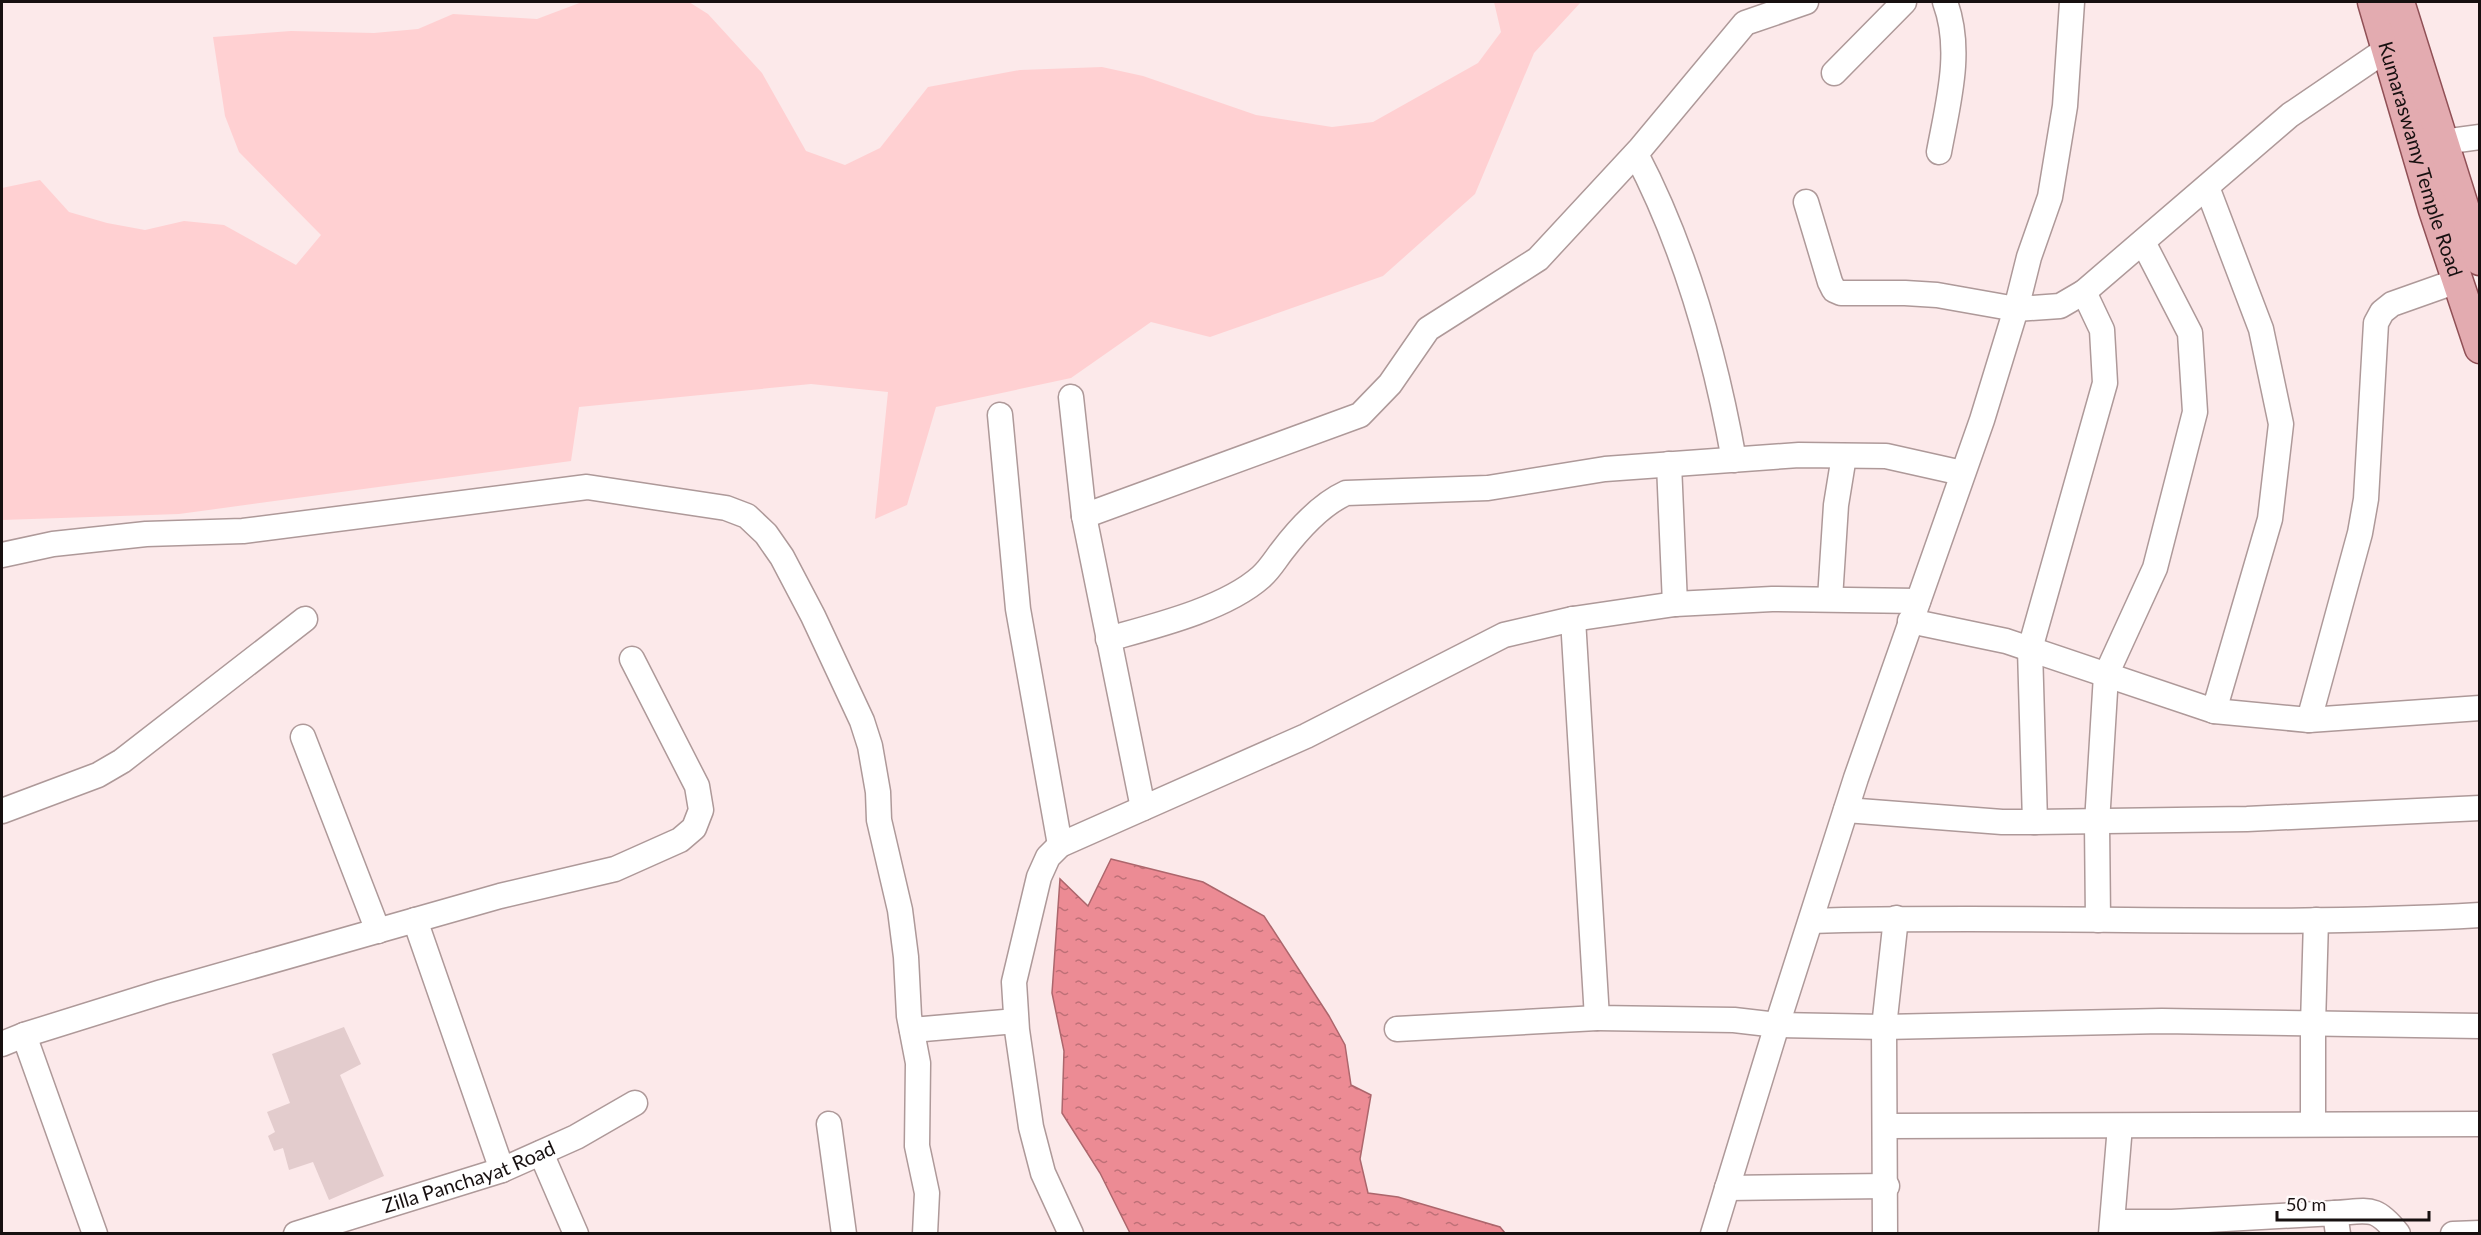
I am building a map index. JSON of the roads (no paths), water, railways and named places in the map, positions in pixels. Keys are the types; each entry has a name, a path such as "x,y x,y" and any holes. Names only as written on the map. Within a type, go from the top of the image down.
{"main road":[{"name":"Kumaraswamy Temple Road","path":"2373,2 2434,210 2480,348"},
{"name":"Kumaraswamy Temple Road","path":"2399,2 2480,260"}],"street":[{"path":"1084,516 1360,415 1390,384 1428,329 1538,259 1636,154 1745,23 1806,2"},
{"path":"1834,73 1904,2"},
{"path":"1939,152 1954,60 1952,20 1945,2"},
{"path":"1713,1233 1846,810 1962,473 2050,197 2065,106 2072,2"},
{"path":"1806,202 1830,282 1834,290 1841,293 1937,295 2016,309 2060,306 2084,292 2290,115 2387,49"},
{"path":"2443,142 2480,137"},
{"path":"1636,154 1671,227 1707,336 1722,392 1734,460"},
{"path":"2207,187 2261,329 2281,424 2270,519 2214,711"},
{"path":"2098,920 2097,823 2106,675 2156,568 2195,412 2190,333 2144,242"},
{"path":"2309,720 2360,533 2366,499 2376,323 2382,312 2392,304 2457,281"},
{"path":"2035,822 2030,649 2105,383 2102,330 2084,292"},
{"path":"1071,398 1084,516 1143,808"},
{"path":"1000,416 1018,609 1060,845"},
{"path":"1108,639 1179,619 1248,588 1264,575 1283,549 1332,499 1346,493 1488,488 1605,469 1799,455 1886,456 1962,473"},
{"path":"1830,599 1836,505 1844,456"},
{"path":"1669,464 1675,604"},
{"path":"2,555 54,544 146,534 243,531 587,487 726,508 747,516 766,534 782,557 857,710 870,746 878,792 879,820 900,910 912,1030 918,1063 916,1146 927,1193 925,1233"},
{"path":"1071,1233 1044,1173 1031,1127 1016,1021 1014,982 1040,877 1048,858 1060,845 1306,736 1504,635 1573,619 1675,604 1772,599 1830,599 1914,611 2214,711 2309,720 2480,708"},
{"path":"2,811 98,775 122,761 305,619"},
{"path":"1573,619 1597,1018"},
{"path":"2,1044 162,992 500,896 615,869 680,840 694,828 701,810 697,786 633,659"},
{"path":"303,737 378,931"},
{"path":"1846,810 2002,822 2097,823 2247,819 2480,808"},
{"path":"1811,921 1896,918 2316,920 2480,915"},
{"path":"1886,1233 1884,1027 1896,918"},
{"path":"415,920 502,1170"},
{"path":"2313,1124 2316,920"},
{"path":"1397,1029 1597,1018 1734,1020 1777,1025 1884,1027 2162,1021 2480,1026"},
{"path":"912,1030 1016,1021"},
{"path":"24,1035 95,1233"},
{"name":"Zilla Panchayat Road","path":"307,1232 502,1170 576,1137 635,1103"},
{"path":"830,1124 844,1233"},
{"path":"1886,1126 2480,1124"},
{"path":"2120,1126 2113,1228 2337,1223 2373,1211 2384,1216 2398,1233"},
{"path":"541,1153 576,1233"},
{"path":"1727,1188 1887,1186"},
{"path":"2452,1233 2480,1233"}],"water":[{"path":"1111,859 1203,882 1264,916 1329,1016 1345,1045 1351,1085 1371,1095 1360,1159 1368,1193 1398,1197 1500,1227 1505,1233 1130,1233 1100,1173 1062,1113 1064,1051 1052,993 1060,879 1088,906"}]}
